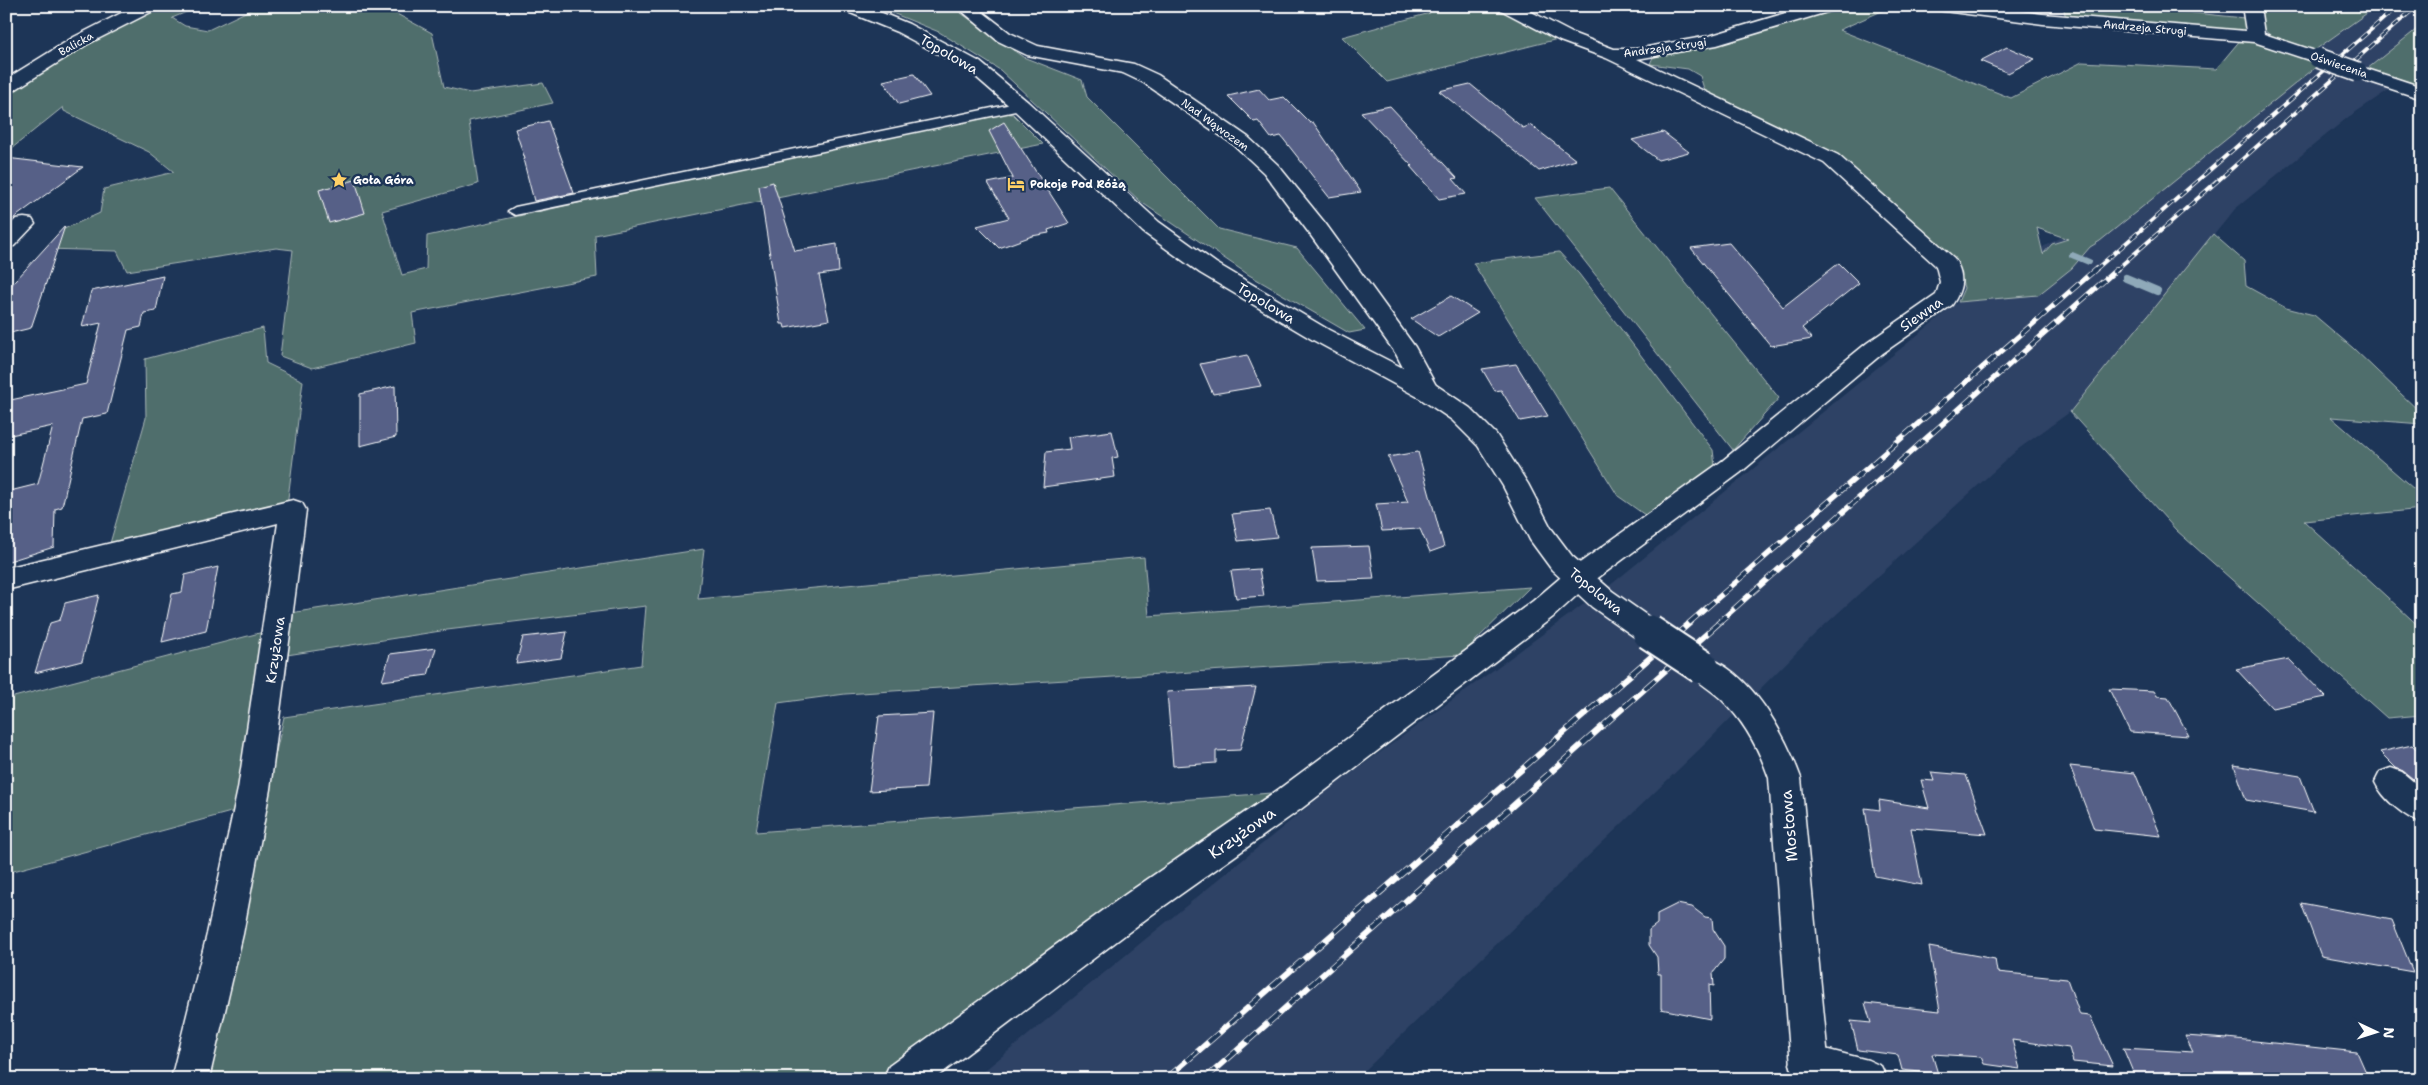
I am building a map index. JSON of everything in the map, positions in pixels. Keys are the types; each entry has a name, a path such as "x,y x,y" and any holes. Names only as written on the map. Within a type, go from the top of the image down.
{"street":[{"name":"Balicka","path":"6,86 80,41 148,6"},
{"name":"Topolowa","path":"849,6 903,28 974,66 1021,106 1151,227 1208,268 1321,335 1427,391 1461,414 1487,440 1515,484 1540,533 1562,563 1577,579 1649,632"},
{"name":"Nad Wąwozem","path":"964,6 1004,37 1034,51 1128,68 1151,79 1242,141 1271,169 1316,228 1407,352 1427,391"},
{"name":"Andrzeja Strugi","path":"1507,6 1566,37 1612,54 1636,54 1711,41 1828,6"},
{"name":"Andrzeja Strugi","path":"1944,6 2043,19 2256,37"},
{"path":"2251,6 2250,18 2256,37"},
{"name":"Oświecenia","path":"2256,37 2422,93"},
{"name":"Siewna","path":"1577,579 1731,467 1875,348 1905,326 1929,313 1944,300 1951,289 1950,274 1946,263 1831,159 1612,54"},
{"path":"6,241 24,224"},
{"name":"Krzyżowa","path":"6,579 293,510 254,790 225,934 190,1079"},
{"name":"Krzyżowa","path":"902,1079 1138,905 1290,800 1543,609 1577,579"},
{"name":"Mostowa","path":"1649,632 1736,692 1763,726 1776,752 1785,778 1810,1071"},
{"path":"2391,782 2422,809"},
{"path":"1810,1071 1868,1079"}],"lane":[{"path":"515,211 1021,106"}],"shaded area":[{"path":"2311,6 2422,6 2422,80 2393,87 2347,118 2235,209 2070,412 2017,450 1816,633 1706,743 1356,1079 974,1079 1327,791 1613,583 1958,302 2025,256 2103,216 2268,34"}],"green space":[{"path":"164,6 201,6 172,18 185,26 208,30 258,6 382,6 432,33 444,87 470,93 543,83 553,103 469,121 478,184 382,211 402,275 426,269 427,236 789,157 1003,113 1013,114 1043,144 595,235 597,277 412,313 416,343 312,368 280,356 293,250 276,248 127,271 117,251 46,249 64,229 100,213 104,189 174,172 149,152 64,111 63,107 6,153 6,94 103,36"},
{"path":"875,6 951,6 1023,57 1082,80 1087,97 1219,229 1297,248 1365,330 1349,333 1249,275 1141,202 1000,70 939,32"},
{"path":"1422,6 1498,6 1558,39 1387,82 1342,37 1430,13"},
{"path":"1893,6 1839,30 2011,98 2082,62 2216,69 2242,38 2321,63 2100,241 2090,247 2072,268 2038,295 1958,302 1964,288 1958,268 1854,172 1705,92 1700,76 1688,69 1650,64 1653,57 1704,48 1847,7","holes":["2037,228 2068,239 2052,244 2043,254"]},
{"path":"2063,6 2126,6 2244,18 2247,30 2238,32 2066,18"},
{"path":"2260,6 2377,6 2315,50 2283,42 2269,34 2260,22"},
{"path":"2422,25 2422,80 2412,85 2367,69"},
{"path":"1609,188 1779,398 1733,450 1535,198"},
{"path":"2213,234 2244,261 2246,286 2286,308 2314,315 2353,348 2422,414 2422,424 2331,417 2422,496 2422,509 2304,521 2422,629 2422,715 2387,718 2176,530 2070,412"},
{"path":"1559,252 1579,274 1713,450 1715,466 1645,515 1618,496 1473,263"},
{"path":"263,328 266,363 303,381 287,506 109,547 146,418 145,359"},
{"path":"704,549 698,599 1144,557 1149,616 1530,587 1461,655 845,694 778,703 756,832 1271,793 880,1079 201,1079 284,717 641,665 646,606 447,630 287,655 290,613"},
{"path":"271,630 242,809 6,873 6,699"}],"building":[{"path":"2007,47 2035,59 2008,73 1980,61"},
{"path":"914,74 930,96 899,104 883,81"},
{"path":"1470,84 1523,128 1531,125 1576,160 1539,171 1439,91"},
{"path":"1259,89 1269,100 1284,97 1310,123 1313,122 1361,192 1329,197 1281,136 1271,138 1258,121 1254,122 1228,96"},
{"path":"1390,106 1457,178 1453,179 1466,194 1439,199 1410,166 1412,166 1361,112"},
{"path":"548,121 574,193 534,201 523,159 525,159 515,129"},
{"path":"1004,122 1069,223 1048,230 1049,233 1032,236 999,248 977,226 1009,218 988,183 1013,178 989,131"},
{"path":"1663,132 1689,152 1658,160 1632,140"},
{"path":"6,158 83,167 6,224"},
{"path":"355,180 365,213 329,223 319,190"},
{"path":"773,182 795,251 837,244 839,272 819,275 829,320 785,328 784,324 781,324 759,186"},
{"path":"65,226 31,328 6,334 6,291"},
{"path":"1729,243 1783,307 1839,263 1859,283 1802,328 1812,339 1771,346 1691,248"},
{"path":"163,276 156,311 144,313 141,327 128,330 107,414 82,419 62,507 55,509 54,547 6,562 6,492 38,484 53,426 6,436 6,401 86,384 101,323 82,327 91,291"},
{"path":"1451,296 1478,313 1438,337 1411,319"},
{"path":"1247,355 1261,386 1213,394 1200,364"},
{"path":"1516,364 1548,416 1520,421 1501,390 1495,391 1482,369"},
{"path":"395,386 396,437 360,446 360,394"},
{"path":"1112,431 1118,457 1112,458 1115,477 1043,487 1046,452 1070,449 1068,437"},
{"path":"1418,452 1444,547 1430,552 1420,529 1382,531 1376,504 1408,502 1388,457"},
{"path":"1270,510 1277,537 1238,541 1232,514"},
{"path":"1369,546 1374,579 1317,581 1312,548"},
{"path":"218,567 206,631 162,642 172,594 182,592 185,575"},
{"path":"1259,569 1264,596 1236,598 1231,571"},
{"path":"99,595 82,661 35,673 50,623 60,620 65,603"},
{"path":"567,632 561,658 516,664 523,637"},
{"path":"436,648 428,675 382,681 390,654"},
{"path":"2289,659 2326,697 2272,708 2236,669"},
{"path":"1256,687 1240,750 1216,751 1216,763 1173,766 1167,692"},
{"path":"2109,689 2154,691 2157,696 2168,697 2189,736 2130,732"},
{"path":"933,713 926,788 869,791 879,716"},
{"path":"2412,745 2422,754 2422,786 2403,771 2396,768 2380,752"},
{"path":"2234,765 2300,776 2314,812 2246,800"},
{"path":"2070,766 2135,773 2161,836 2094,829"},
{"path":"1931,772 1966,775 1987,834 1911,828 1922,885 1875,876 1865,808 1880,810 1879,800 1929,808 1921,780 1934,781"},
{"path":"2301,903 2392,920 2413,972 2321,956"},
{"path":"1677,904 1692,907 1705,917 1712,918 1713,929 1724,946 1724,959 1713,973 1714,986 1709,985 1710,1019 1661,1009 1661,974 1658,974 1657,957 1649,945 1649,930 1657,924 1657,914"},
{"path":"1929,947 1995,959 1997,972 2067,979 2080,1015 2090,1016 2113,1066 2073,1062 2069,1048 2012,1040 2020,1069 1984,1064 1981,1057 1932,1054 1938,1074 1902,1070 1898,1055 1858,1050 1851,1021 1871,1023 1865,1003 1940,1011"},
{"path":"2185,1036 2227,1038 2357,1052 2369,1079 2149,1079 2135,1077 2123,1048 2193,1052"}],"waterway":[{"path":"2072,255 2089,262"},
{"path":"2126,278 2157,291"}],"railway":[{"path":"2095,270 2398,6"},
{"path":"2116,270 2417,6"},
{"path":"1689,623 2096,269"},
{"path":"1718,623 2117,269"},
{"path":"1166,1079 1691,622"},
{"path":"1205,1079 1720,622"}],"place":[{"name":"Goła Góra","path":"339,180"},
{"name":"Pokoje Pod Różą","path":"1016,184"}]}
